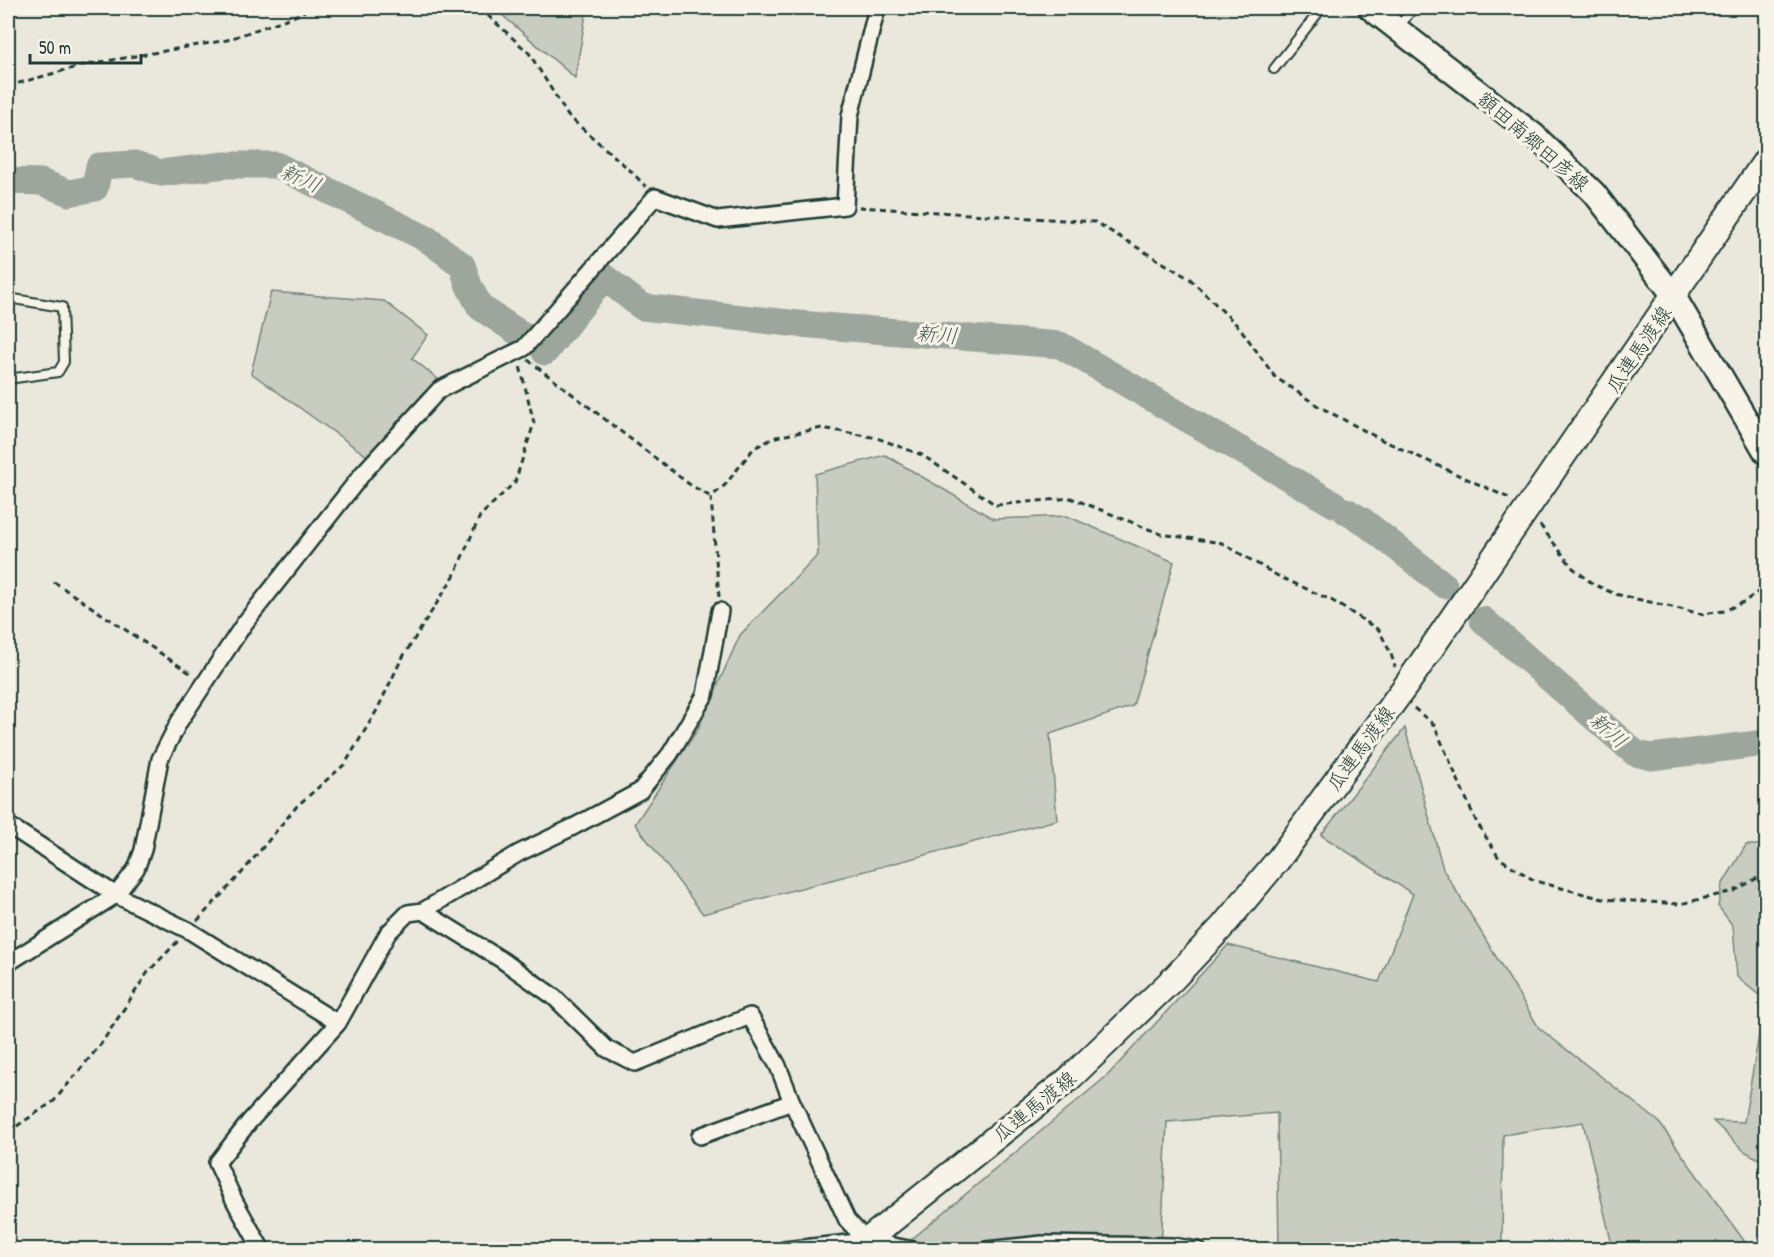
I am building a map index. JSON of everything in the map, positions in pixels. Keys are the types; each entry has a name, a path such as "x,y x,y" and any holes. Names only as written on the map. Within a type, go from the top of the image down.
{"main road":[{"name":"額田南郷田彦線","path":"1370,8 1534,135 1594,193 1674,296 1767,453"},
{"name":"瓜連馬渡線","path":"861,1245 1070,1078 1174,978 1223,926 1278,860 1403,689 1767,160"}],"street":[{"path":"8,963 116,895 136,869 143,850 160,759 179,722 244,624 364,472 439,390 524,348 655,197 718,220 845,206 850,116 877,8"},
{"path":"262,1250 235,1202 217,1162 249,1122 338,1023 388,933 408,913 423,911 519,853 640,791 670,754 705,695 720,610"},
{"path":"8,825 116,895 188,930 338,1023"},
{"path":"423,911 502,960 554,997 607,1049 635,1064 750,1016 778,1066 792,1102 861,1245"},
{"path":"700,1136 792,1102"},
{"path":"986,1250 1042,1244 1173,1246 1198,1250"},
{"path":"784,1250 861,1245 914,1250"}],"lane":[{"path":"1274,69 1322,8"},
{"path":"1398,29 1413,8"},
{"path":"8,298 62,307 63,362 58,372 8,379"}],"path":[{"path":"8,86 84,65 227,40 300,14 308,8"},
{"path":"469,8 483,11 529,53 568,116 630,171 655,197"},
{"path":"845,206 1095,222 1191,279 1240,328 1275,377 1318,406 1382,440 1482,485 1526,508 1573,568 1593,584 1615,594 1702,614 1724,611 1744,602 1767,586"},
{"path":"517,352 689,484 711,497"},
{"path":"8,1132 54,1101 101,1044 148,972 240,875 297,806 345,764 377,710 401,660 454,576 480,516 515,482 534,423 517,352"},
{"path":"711,497 724,485 754,448 776,437 822,428 877,438 922,455 996,505 1071,498 1161,534 1222,543 1278,576 1331,600 1379,630 1391,654 1403,689 1434,725 1476,821 1499,858 1535,881 1603,899 1680,904 1734,891 1767,873"},
{"path":"711,497 720,610"},
{"path":"54,582 205,683"}],"shaded area":[{"path":"494,8 587,8 575,78"},
{"path":"271,292 384,301 428,335 412,358 438,379 367,456 251,373"},
{"path":"885,455 994,519 1067,516 1174,562 1133,706 1050,734 1057,820 703,914 635,824 698,729 740,635 818,555 815,474"},
{"path":"1405,728 1443,869 1539,1028 1658,1121 1750,1249 1613,1249 1583,1122 1503,1135 1502,1247 1520,1249 1279,1249 1277,1113 1167,1122 1161,1249 899,1250 1108,1075 1228,945 1379,982 1413,894 1321,835"},
{"path":"1746,845 1766,845 1766,1163 1744,1151 1713,1121 1744,1122 1765,1000 1737,977 1733,926 1718,906 1722,885"}],"waterway":[{"name":"新川","path":"8,181 41,182 69,193 95,188 99,166 135,164 161,173 225,165 276,165 427,239 462,265 469,286 480,307 525,337"},
{"name":"新川","path":"545,352 604,277 642,307 799,324 1060,345 1334,504"},
{"name":"新川","path":"1346,511 1363,521 1444,585"},
{"name":"新川","path":"1483,620 1635,753 1651,757 1766,743"}]}
